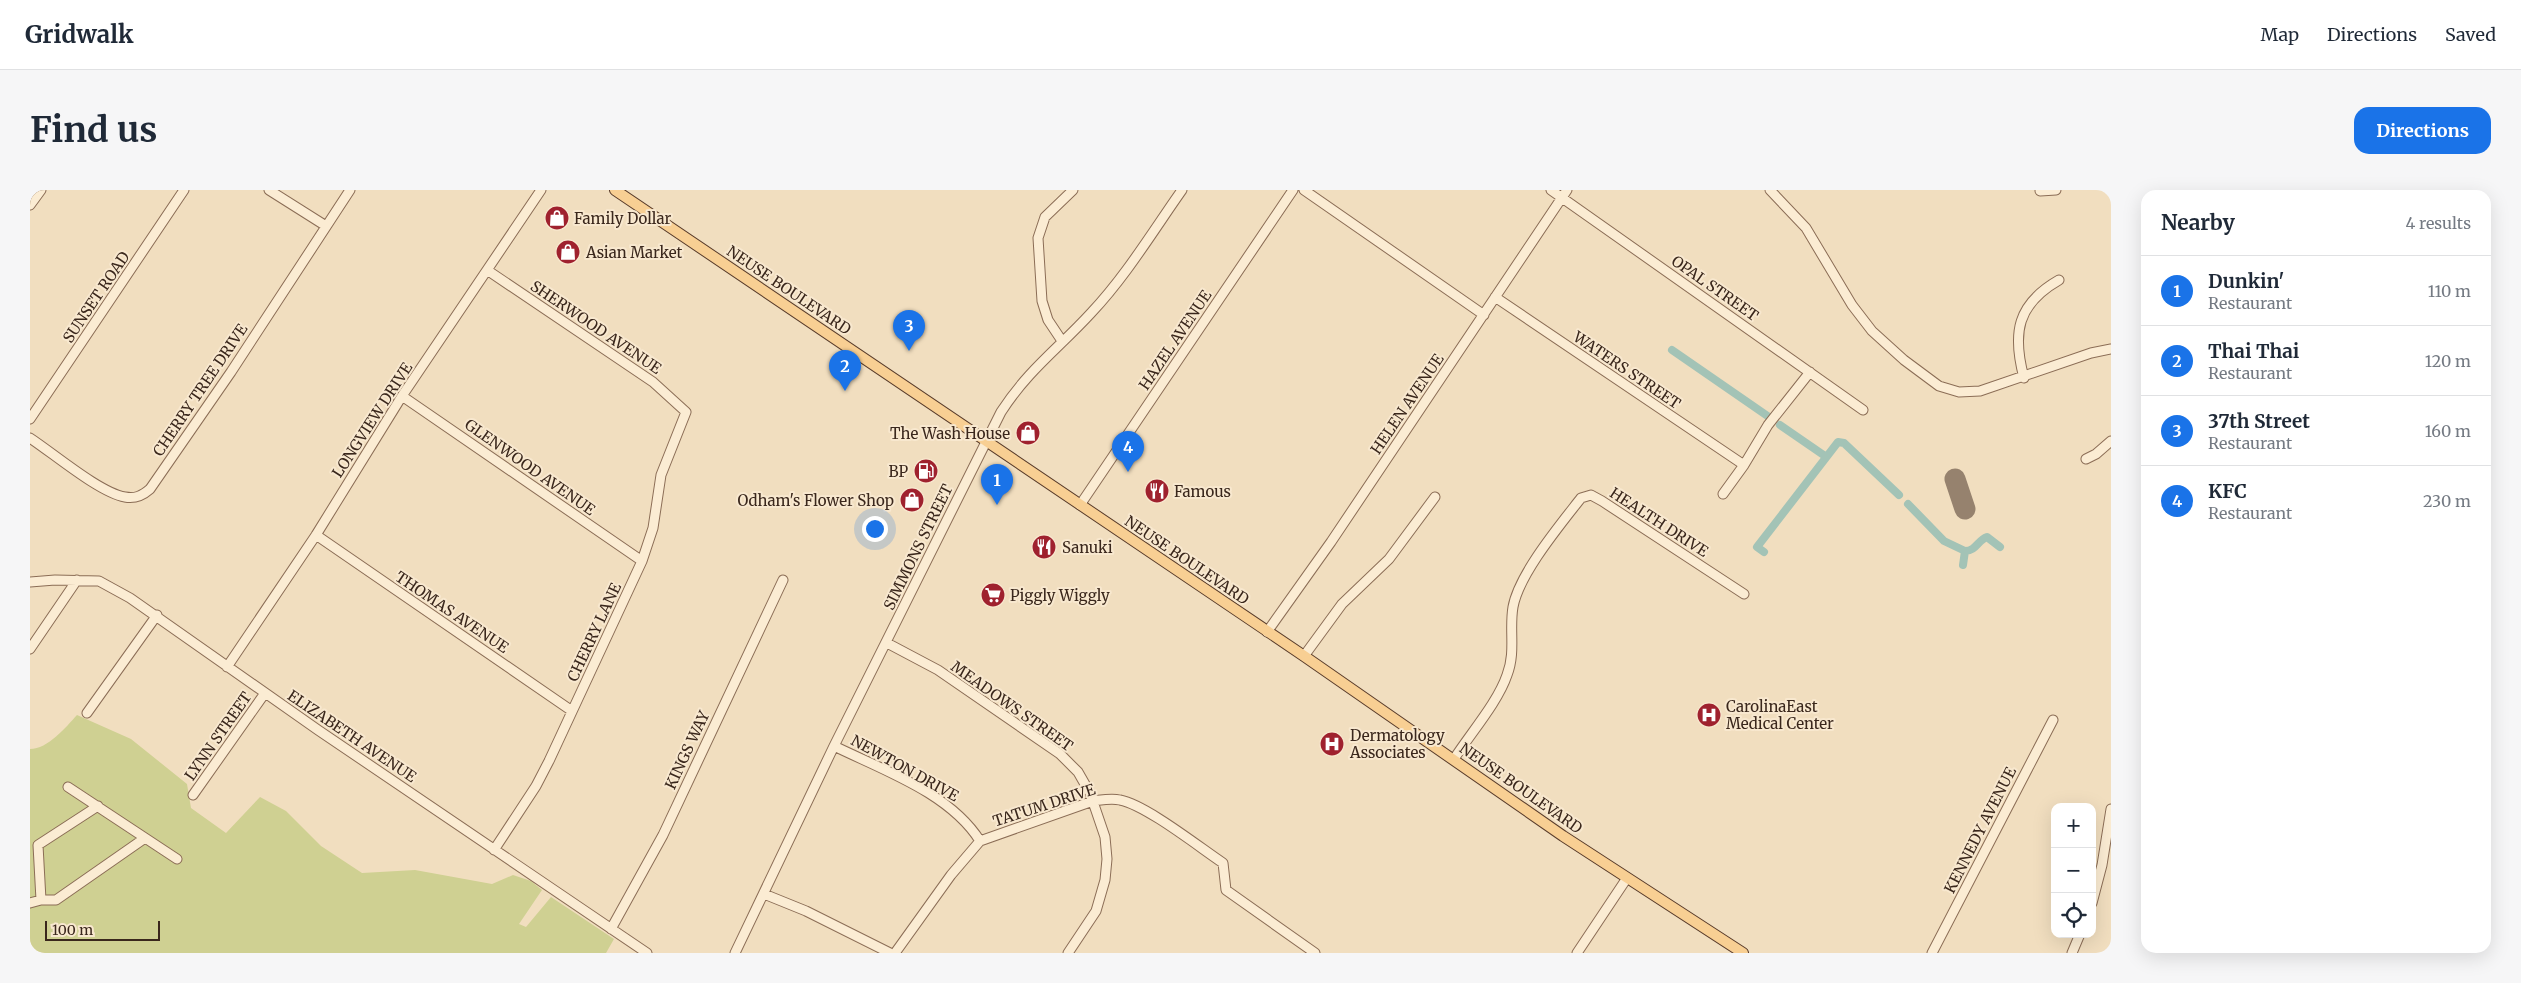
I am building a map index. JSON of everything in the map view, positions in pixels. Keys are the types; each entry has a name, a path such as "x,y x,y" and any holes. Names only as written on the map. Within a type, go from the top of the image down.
{"main road":[{"name":"NEUSE BOULEVARD","path":"615,190 1304,656 1627,878 1742,953"}],"street":[{"path":"30,205 40,190"},
{"name":"SUNSET ROAD","path":"30,419 184,190"},
{"path":"269,190 326,226"},
{"name":"CHERRY TREE DRIVE","path":"30,438 109,491 126,497 143,496 150,489 231,372 350,190"},
{"name":"LONGVIEW DRIVE","path":"227,667 316,534 402,396 541,190"},
{"path":"1062,341 1048,320 1042,301 1038,238 1045,217 1073,190"},
{"name":"SIMMONS STREET","path":"735,953 834,746 887,643 986,440 1017,388 1113,288 1182,190"},
{"name":"HAZEL AVENUE","path":"1080,505 1293,190"},
{"path":"1304,190 1484,315"},
{"name":"OPAL STREET","path":"1551,190 1565,194 1863,410"},
{"path":"1770,190 1806,228 1852,305 1872,331 1929,380 1948,389 1970,393 1991,389 2091,353 2111,349"},
{"path":"2040,191 2056,190"},
{"name":"HELEN AVENUE","path":"1267,632 1565,194"},
{"name":"SHERWOOD AVENUE","path":"487,270 653,382 672,396 686,412"},
{"path":"2024,378 2017,348 2018,326 2030,304 2059,280"},
{"name":"WATERS STREET","path":"1495,297 1744,465"},
{"path":"1723,494 1744,465 1768,425 1810,372"},
{"name":"GLENWOOD AVENUE","path":"402,396 642,561"},
{"name":"CHERRY LANE","path":"494,850 536,786 642,561 653,528 661,475 686,412"},
{"path":"2086,459 2096,454 2111,441"},
{"name":"HEALTH DRIVE","path":"1454,759 1507,677 1512,656 1513,609 1519,589 1528,572 1581,498 1592,495 1744,594"},
{"path":"1304,656 1342,604 1389,559 1435,497"},
{"name":"THOMAS AVENUE","path":"316,534 572,711"},
{"path":"30,649 77,580"},
{"name":"KINGS WAY","path":"610,930 663,835 783,580"},
{"name":"ELIZABETH AVENUE","path":"30,582 99,581 109,586 157,615 227,667 610,930 647,953"},
{"path":"87,713 157,615"},
{"name":"MEADOWS STREET","path":"887,643 938,670 1060,754 1078,772 1093,800 1105,837 1107,859 1105,880 1096,911 1068,953"},
{"name":"LYNN STREET","path":"193,795 265,693"},
{"name":"KENNEDY AVENUE","path":"1932,953 2053,720"},
{"name":"NEWTON DRIVE","path":"834,746 945,802 970,824 980,841"},
{"path":"68,787 177,859"},
{"name":"TATUM DRIVE","path":"895,953 951,875 980,841 1093,800 1121,800 1154,816 1223,863 1226,890 1314,953"},
{"path":"41,900 38,845 98,806"},
{"path":"2095,893 2102,866 2111,809"},
{"path":"30,903 41,900 56,900 145,838"},
{"path":"1577,953 1627,878"},
{"path":"764,894 806,911 890,953"},
{"path":"2072,953 2078,938"}],"green space":[{"path":"77,715 131,739 187,784 191,808 226,833 260,797 286,811 321,846 362,873 415,870 492,884 513,875 531,881 542,890 519,924 526,927 551,897 614,939 606,953 30,953 30,749 37,748 50,741"}],"waterway":[{"path":"1672,350 1769,417"},
{"path":"1780,425 1825,456"},
{"path":"1764,552 1757,547 1838,442 1844,443 1899,495"},
{"path":"1908,504 1944,541 1965,551 1963,565"},
{"path":"1965,551 1969,551 1987,537 2000,547"}],"taxiway":[{"path":"1955,479 1965,509"}],"place":[{"name":"Family Dollar","path":"557,218"},
{"name":"Asian Market","path":"568,252"},
{"name":"37th Street","path":"909,351"},
{"name":"Thai Thai","path":"845,391"},
{"name":"The Wash House","path":"1028,433"},
{"name":"BP","path":"926,471"},
{"name":"KFC","path":"1128,472"},
{"name":"Famous","path":"1157,491"},
{"name":"Odham's Flower Shop","path":"912,500"},
{"name":"Dunkin'","path":"997,505"},
{"name":"Sanuki","path":"1044,547"},
{"name":"Piggly Wiggly","path":"993,595"},
{"name":"CarolinaEast Medical Center","path":"1709,715"},
{"name":"Dermatology Associates","path":"1332,744"}]}
